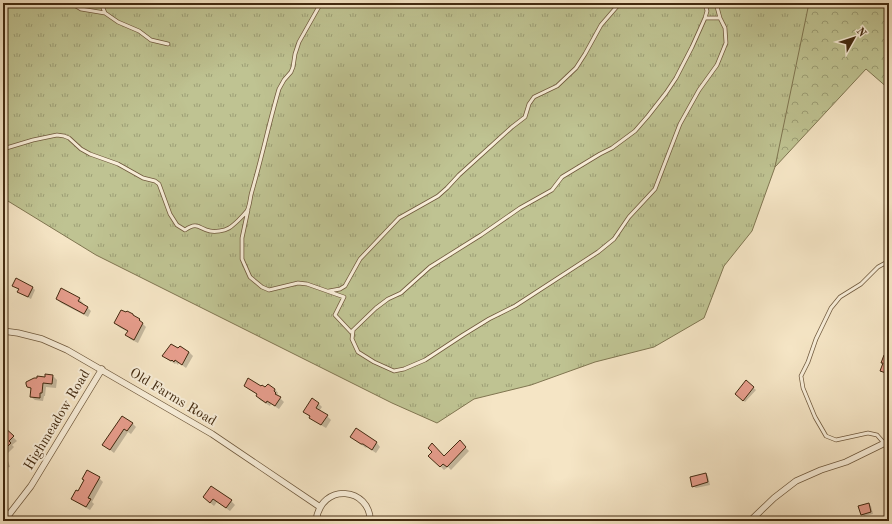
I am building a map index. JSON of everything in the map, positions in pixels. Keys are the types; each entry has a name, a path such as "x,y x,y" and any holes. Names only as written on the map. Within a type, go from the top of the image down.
{"street":[{"name":"Old Farms Road","path":"3,331 42,339 68,350 212,434 320,507"},
{"name":"Highmeadow Road","path":"4,521 31,486 102,369"},
{"path":"750,521 774,498 796,481 821,470 846,462 886,442"},
{"path":"316,521 317,514 324,502 329,497 342,494 354,496 363,503 368,510 370,521"}],"lane":[{"path":"71,3 81,9 105,13 151,40 168,44"},
{"path":"101,3 105,13"},
{"path":"321,3 299,42 293,68 279,89 251,193 242,238 242,259 250,277 268,290 298,282 344,297 335,315 351,332 353,331"},
{"path":"327,291 340,289 345,286 360,259 399,218 443,192 507,131 525,117 529,104 534,98 557,86 576,68 601,25 620,3"},
{"path":"705,3 707,11 705,18 676,78 648,116 634,131 612,148 562,176 552,190 520,208 430,268 401,292 376,308 353,331 352,339 358,352 374,362 394,371 404,369 425,360 489,319 515,306 598,252 614,239 629,217 655,189 680,124 699,90 717,65 726,43 725,28 720,18 716,3"},
{"path":"705,18 720,18"},
{"path":"3,149 25,142 64,136 90,154 118,164 143,178 155,181 159,184 170,214 177,225 185,230 190,227 198,226 210,231 225,230 233,225 248,210"},
{"path":"886,442 877,435 868,433 836,440 826,436 815,418 803,388 801,376 808,362 816,339 831,308 840,297 862,284 878,268 889,261"}],"green space":[{"path":"3,3 808,3 812,33 775,167 752,231 724,266 704,318 654,347 595,362 531,385 474,399 437,423 392,403 96,255 3,198"},
{"path":"809,3 889,3 889,89 866,69 775,167"}],"building":[{"path":"16,278 33,287 28,297 17,292 19,289 12,286"},
{"path":"61,288 80,298 78,301 88,307 84,314 56,299"},
{"path":"121,310 133,314 143,323 134,340 125,335 128,331 114,323"},
{"path":"171,344 178,348 180,346 189,352 182,365 175,360 174,362 162,356"},
{"path":"888,348 889,374 880,371 883,363 881,363 884,355 886,356"},
{"path":"45,374 53,375 52,384 43,383 40,398 30,397 31,388 27,387 26,382 37,378 37,376 45,377"},
{"path":"248,378 261,386 262,385 265,387 268,384 275,389 275,394 281,397 275,406 267,401 266,403 256,396 257,394 244,386"},
{"path":"746,380 754,387 743,401 735,394"},
{"path":"312,398 319,403 316,408 328,415 321,425 309,418 310,416 303,412"},
{"path":"122,416 133,423 127,431 124,429 110,450 102,445"},
{"path":"3,426 14,436 9,441 11,443 3,451"},
{"path":"356,428 377,442 372,450 350,437"},
{"path":"460,440 466,447 447,467 443,464 440,467 428,456 432,452 428,448 432,443 444,456"},
{"path":"87,470 100,477 88,498 91,499 86,507 71,499 76,490 78,491"},
{"path":"706,473 708,482 692,487 690,477"},
{"path":"211,486 232,500 226,508 213,499 210,503 203,497"},
{"path":"869,503 871,512 861,515 858,506"}]}
